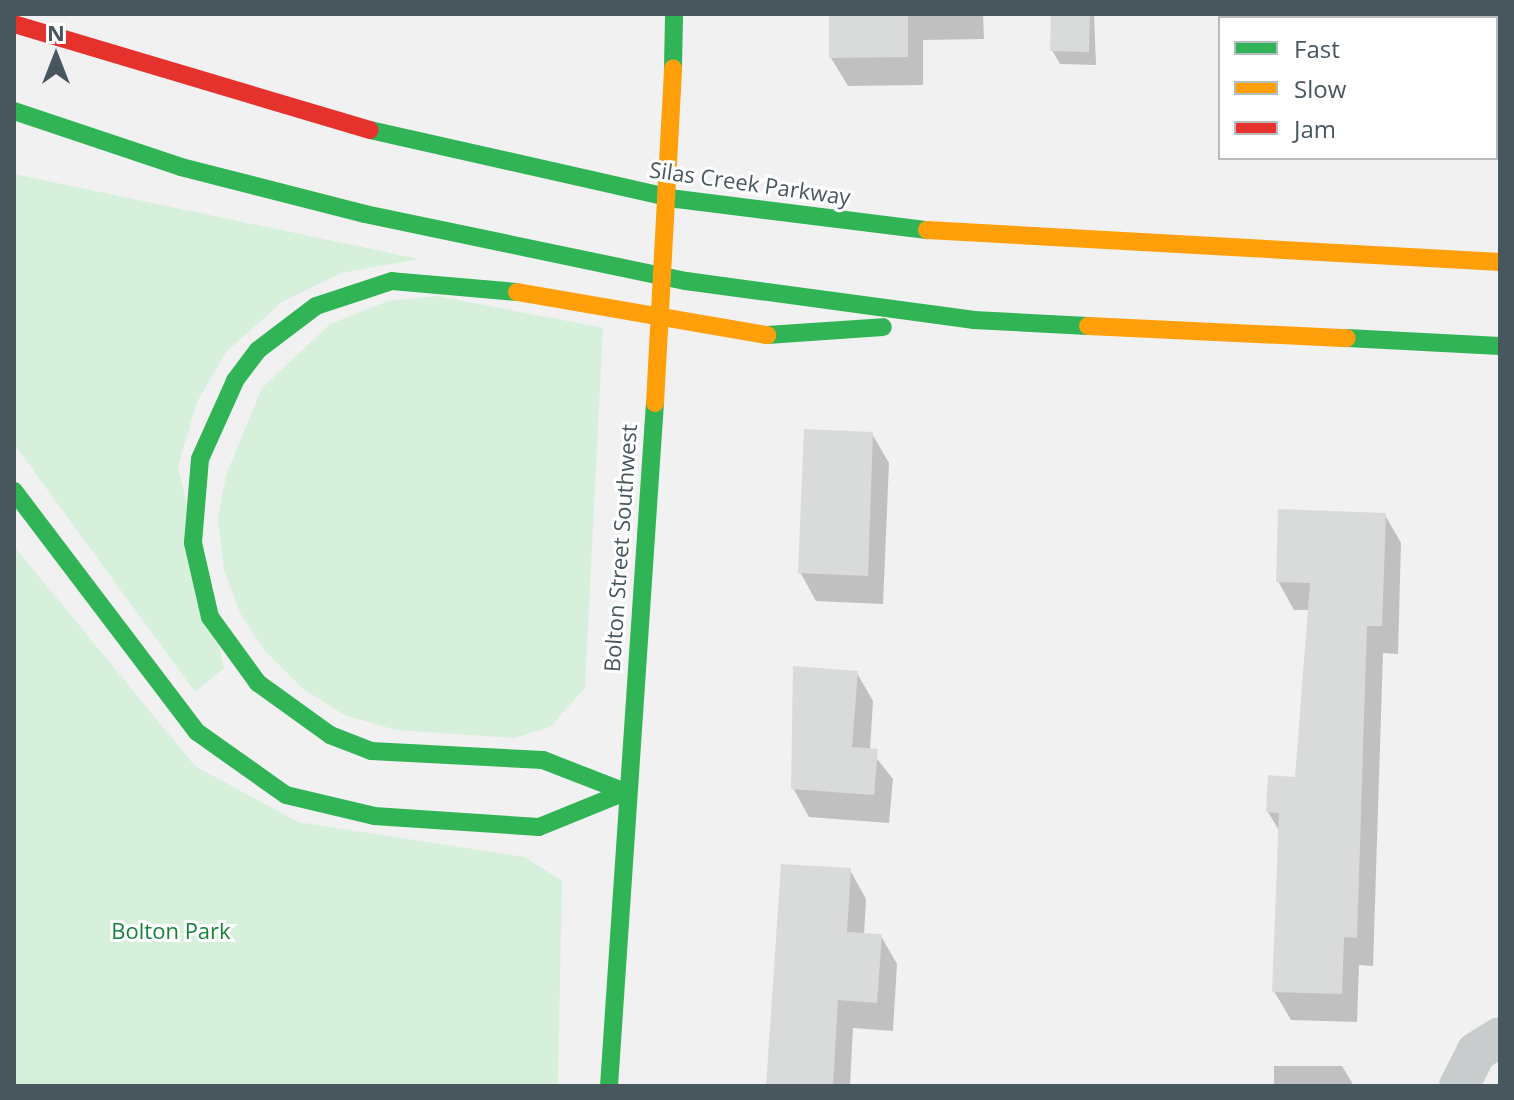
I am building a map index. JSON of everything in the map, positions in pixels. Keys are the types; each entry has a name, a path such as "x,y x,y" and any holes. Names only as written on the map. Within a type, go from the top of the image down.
{"main road":[{"name":"Bolton Street Southwest","path":"609,1086 625,792 655,403 674,14"},
{"name":"Silas Creek Parkway","path":"14,24 226,93 515,168 677,199 996,237 1500,262"},
{"path":"14,111 181,167 570,260 974,320 1500,346"},
{"path":"625,792 543,760 371,751 294,713 230,651 198,579 194,498 214,420 258,350 316,306 392,281 479,285 776,336 974,320"},
{"path":"14,491 197,732 276,790 374,816 539,827 625,792"}],"street":[{"path":"1459,1086 1476,1052 1500,1037"}],"green space":[{"path":"14,174 419,259 341,273 282,302 227,351 197,402 178,466 224,668 195,692 14,444"},
{"path":"438,296 603,328 585,688 550,727 514,738 396,730 346,716 302,688 265,651 241,615 224,570 218,519 226,475 262,388 330,324 388,301"},
{"name":"Bolton Park","path":"14,546 195,766 298,822 525,857 562,881 558,1086 14,1086"}],"building":[{"path":"829,14 908,14 908,57 829,58"},
{"path":"1051,14 1090,14 1089,52 1050,51"},
{"path":"804,429 873,432 868,576 798,573"},
{"path":"1278,509 1386,513 1382,626 1367,626 1357,938 1344,937 1342,994 1272,992 1279,813 1266,812 1268,775 1295,777 1310,583 1276,582"},
{"path":"793,666 858,671 852,747 878,749 874,795 791,789"},
{"path":"781,864 851,868 847,932 882,934 877,1003 838,1000 833,1086 766,1086"}],"traffic: fast":[{"path":"673,68 674,14"},
{"path":"14,111 181,167 365,214 686,281 974,320 1088,326"},
{"path":"370,130 677,199 927,230"},
{"path":"517,292 392,281 316,306 258,350 235,381 200,459 193,543 210,617 258,683 330,735 371,751 543,760 625,792"},
{"path":"767,335 883,327"},
{"path":"1347,338 1500,346"},
{"path":"609,1086 655,403"},
{"path":"14,491 197,732 286,795 374,816 539,827 625,792"}],"traffic: slow":[{"path":"655,403 673,68"},
{"path":"927,230 1500,262"},
{"path":"517,292 767,335"},
{"path":"1088,326 1347,338"}],"traffic: jam":[{"path":"14,24 370,130"}]}
